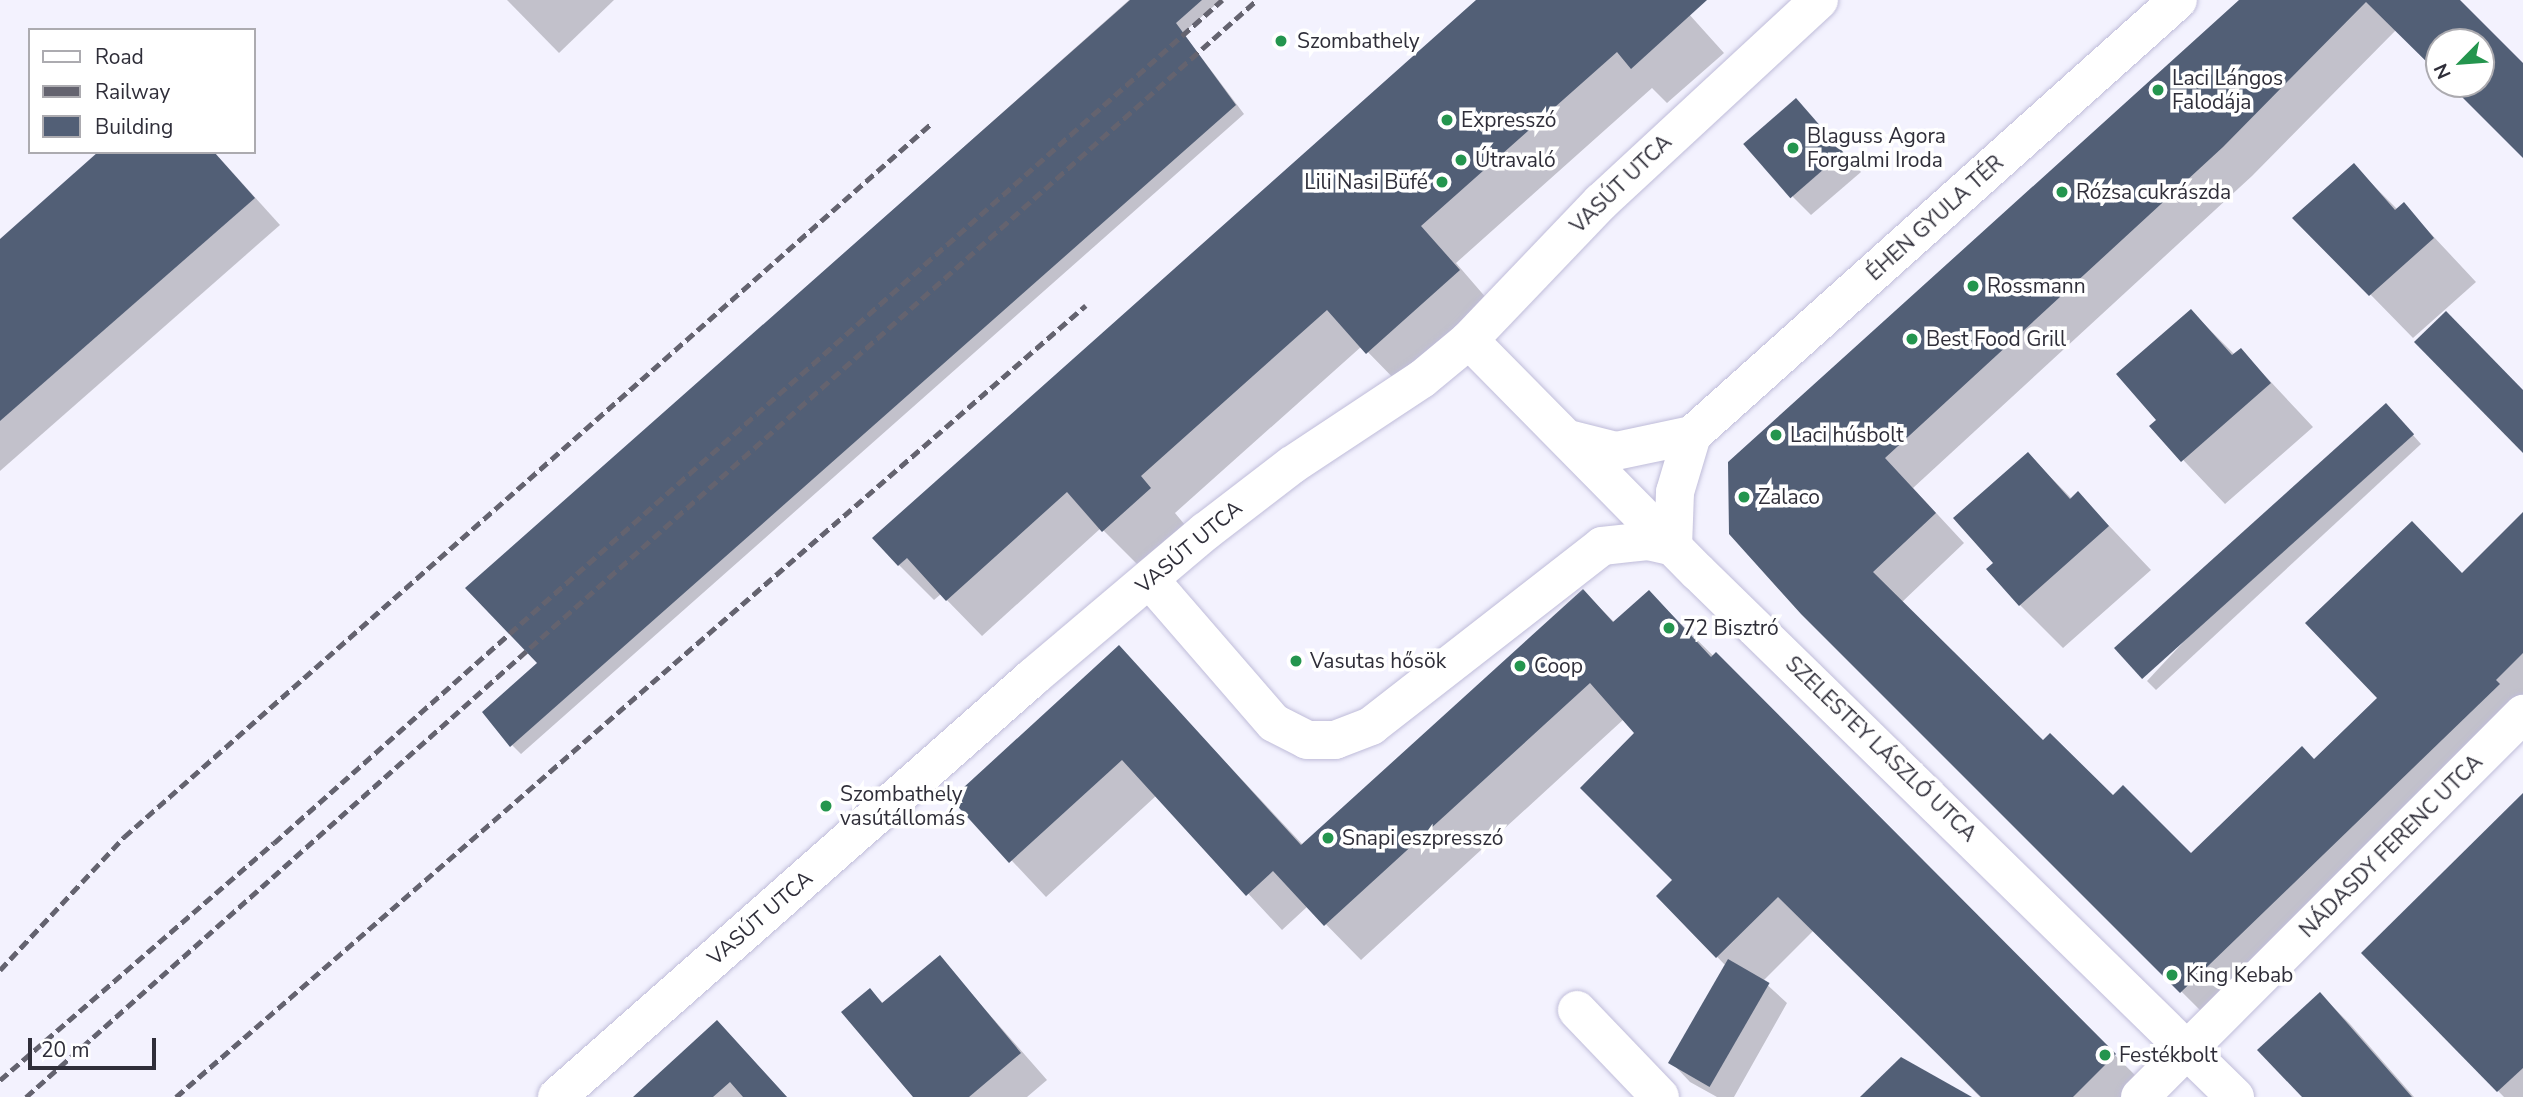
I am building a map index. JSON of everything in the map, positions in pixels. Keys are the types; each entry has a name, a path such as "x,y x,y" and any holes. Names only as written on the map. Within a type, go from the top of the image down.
{"street":[{"name":"VASÚT UTCA","path":"557,1097 1033,677 1292,465 1380,410 1469,340 1601,202 1819,0"},
{"name":"ÉHEN GYULA TÉR","path":"1572,440 1616,451 1672,443 1692,435 2178,0"},
{"name":"SZELESTEY LÁSZLÓ UTCA","path":"1469,340 1572,440 1674,547 2235,1097"},
{"path":"1150,580 1274,723 1307,740 1335,740 1371,726 1602,546 1648,541 1674,547 1675,492 1692,435"},
{"name":"NÁDASDY FERENC UTCA","path":"2140,1097 2523,714"},
{"path":"1577,1010 1660,1097"}],"building":[{"path":"1130,0 1202,0 1176,23 1236,105 510,747 482,712 537,663 465,588"},
{"path":"1476,0 1707,0 1631,69 1617,52 1421,226 1460,270 1366,354 1327,310 1141,476 1151,488 1102,532 1067,492 946,601 907,558 898,566 872,538"},
{"path":"2239,0 2460,0 2488,28 2425,28 2425,60 2366,2 2223,147 1885,458 1936,513 1873,572 2043,740 2050,733 2113,795 2123,785 2191,853 2302,746 2314,759 2377,698 2305,623 2412,521 2462,573 2523,512 2523,653 2496,680 2500,684 2180,993 1801,614 1729,534 1728,462"},
{"path":"2495,35 2523,63 2523,158 2463,98 2495,98"},
{"name":"Blaguss Agora Forgalmi Iroda","path":"1796,98 1843,152 1790,198 1743,144"},
{"path":"96,154 216,154 255,198 0,421 0,239"},
{"path":"2354,163 2395,210 2404,202 2434,238 2369,296 2292,218"},
{"path":"2191,309 2232,355 2241,348 2271,383 2181,462 2149,426 2156,420 2116,374"},
{"path":"2446,311 2523,390 2523,453 2414,342"},
{"path":"2386,403 2414,434 2142,679 2114,648"},
{"path":"2028,452 2070,499 2078,491 2109,526 2019,606 1986,569 1993,563 1953,518"},
{"path":"1583,589 1613,622 1649,590 1711,657 1716,652 2116,1054 2073,1097 1981,1097 1778,897 1716,958 1656,896 1672,880 1580,788 1634,733 1590,683 1324,926 1273,871 1246,896 1122,760 1009,863 951,799 1119,645 1301,845"},
{"path":"2523,793 2523,1068 2497,1092 2361,953"},
{"path":"940,955 1021,1053 969,1097 913,1097 841,1012 870,988 882,1003"},
{"path":"1728,959 1770,983 1710,1087 1668,1063"},
{"path":"2320,992 2412,1097 2302,1097 2257,1050"},
{"path":"717,1020 787,1097 743,1097 730,1082 713,1097 633,1097"},
{"path":"1901,1057 1972,1097 1860,1097"}],"railway":[{"path":"0,1080 274,843 1222,0"},
{"path":"26,1097 1257,0"},
{"path":"0,970 124,837 932,123"},
{"path":"176,1097 1086,305"}],"place":[{"name":"Szombathely","path":"1281,41"},
{"name":"Laci Lángos Falodája","path":"2158,90"},
{"name":"Expresszó","path":"1447,120"},
{"name":"Blaguss Agora Forgalmi Iroda","path":"1793,148"},
{"name":"Útravaló","path":"1461,160"},
{"name":"Lili Nasi Büfé","path":"1442,182"},
{"name":"Rózsa cukrászda","path":"2062,192"},
{"name":"Rossmann","path":"1973,286"},
{"name":"Best Food Grill","path":"1912,339"},
{"name":"Laci húsbolt","path":"1776,435"},
{"name":"Zalaco","path":"1744,497"},
{"name":"72 Bisztró","path":"1669,628"},
{"name":"Vasutas hősök","path":"1296,661"},
{"name":"Coop","path":"1520,666"},
{"name":"Szombathely vasútállomás","path":"826,806"},
{"name":"Snapi eszpresszó","path":"1328,838"},
{"name":"King Kebab","path":"2172,975"},
{"name":"Festékbolt","path":"2105,1055"}]}
